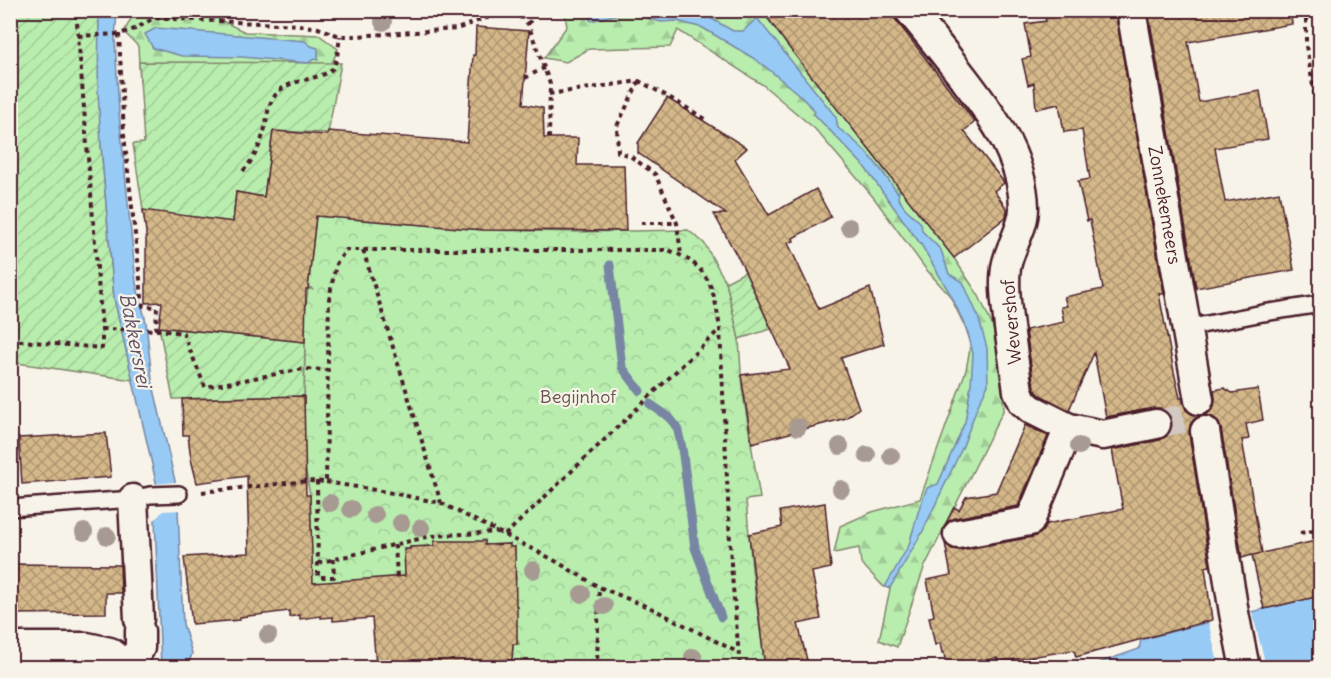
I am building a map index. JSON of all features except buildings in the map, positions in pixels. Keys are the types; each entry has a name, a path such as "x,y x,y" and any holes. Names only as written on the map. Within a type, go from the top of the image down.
{"street":[{"name":"Wevershof","path":"909,10 985,104 1000,129 1018,169 1024,210 1021,226 1006,267 1005,287 1018,391 1023,402 1031,409 1069,428 1102,435 1156,424"},
{"name":"Zonnekemeers","path":"1131,10 1199,400"},
{"path":"958,534 1030,521 1069,428"},
{"path":"1205,431 1245,668"},
{"path":"10,647 87,647 110,652 130,667 140,648 142,497"}],"lane":[{"path":"1187,328 1320,304"},
{"path":"10,508 179,494"}],"path":[{"path":"10,340 102,348 76,10"},
{"path":"528,24 539,10"},
{"path":"1306,10 1306,46 1320,124"},
{"path":"78,36 119,34 135,29 154,18 299,25 318,28 340,36 457,29 507,13 523,18 528,24 550,84 549,138"},
{"path":"119,34 124,135 143,306 157,307 156,330"},
{"path":"243,171 253,160 264,134 270,102 280,89 291,83 328,73 334,67 340,36"},
{"path":"525,78 544,68"},
{"path":"549,94 639,81 707,120"},
{"path":"639,81 617,126 618,152 630,156 655,174 677,223 681,255"},
{"path":"641,223 677,223"},
{"path":"326,482 329,299 336,264 346,250 668,250 681,255 700,269 710,283 716,300 720,329 731,564 740,668"},
{"path":"363,250 441,503"},
{"path":"102,328 150,329 183,333 205,387 304,369 328,370"},
{"path":"505,535 720,329"},
{"path":"179,494 308,481 387,492 441,503 552,559 599,587 653,609 739,653"},
{"path":"318,482 318,577 334,577 333,559"},
{"path":"1300,533 1320,530"},
{"path":"318,562 431,536 497,532"},
{"path":"395,544 397,577"},
{"path":"597,668 599,587"}],"green space":[{"path":"756,10 764,14 954,258 979,296 993,327 1004,409 924,568 897,647 879,640 890,589 883,586 861,563 859,548 834,553 840,526 872,512 920,499 966,370 971,343 950,296 925,268 874,198 815,129 763,85 678,30 670,47 589,49 566,62 544,58 567,26 564,11"},
{"path":"11,11 99,11 101,145 114,298 133,380 11,362"},
{"path":"135,11 190,11 210,15 245,32 319,35 338,49 329,70 140,82 138,46 124,32"},
{"path":"139,62 341,63 328,133 273,131 264,197 236,192 233,222 189,216 146,229 133,144 144,143"},
{"name":"Begijnhof","path":"316,216 484,230 575,232 688,230 704,243 726,282 739,339 742,388 760,498 746,500 752,569 765,667 488,667 488,661 513,650 513,644 519,644 518,641 513,641 512,609 517,609 517,606 512,606 511,580 516,580 516,577 511,551 515,548 510,547 510,544 485,545 485,540 482,540 481,545 438,546 438,541 434,541 434,546 405,549 405,576 312,585 310,495 305,467 304,431 305,312 308,289 312,289 308,287"},
{"path":"745,272 771,329 739,339 726,282"},
{"path":"159,327 305,342 304,396 173,399"}],"water":[{"path":"595,10 692,11 705,15 733,31 743,31 757,18 836,117 838,128 864,149 897,192 899,191 898,198 905,208 921,223 922,231 941,250 949,274 963,282 978,316 987,348 988,385 963,446 922,533 890,588 885,587 909,545 927,488 938,484 965,422 973,354 968,333 952,297 922,246 863,165 814,114 815,111 767,68 703,28 677,21 661,22 626,12 591,21 588,16"},
{"name":"Bakkersrei","path":"99,11 117,11 115,39 119,113 136,283 146,322 152,380 175,481 183,624 192,653 188,667 161,667 155,520 160,512 156,482 114,298 98,91"},
{"path":"156,28 305,41 318,48 318,60 314,59 308,63 242,57 182,56 153,48 145,34"},
{"path":"1320,596 1320,657 1290,667 1195,668 1194,664 1180,668 1084,668 1139,649 1141,640"}],"pier":[{"path":"176,482 181,510 163,511 155,520 154,516 157,511 153,484"},
{"path":"1252,612 1265,662 1270,667 1219,667 1208,621"}],"waterway":[{"path":"610,265 622,367 640,391"},
{"path":"650,404 669,417 677,427 682,448 695,548 721,617"}],"tunnel":[{"path":"1156,424 1202,415"}]}
